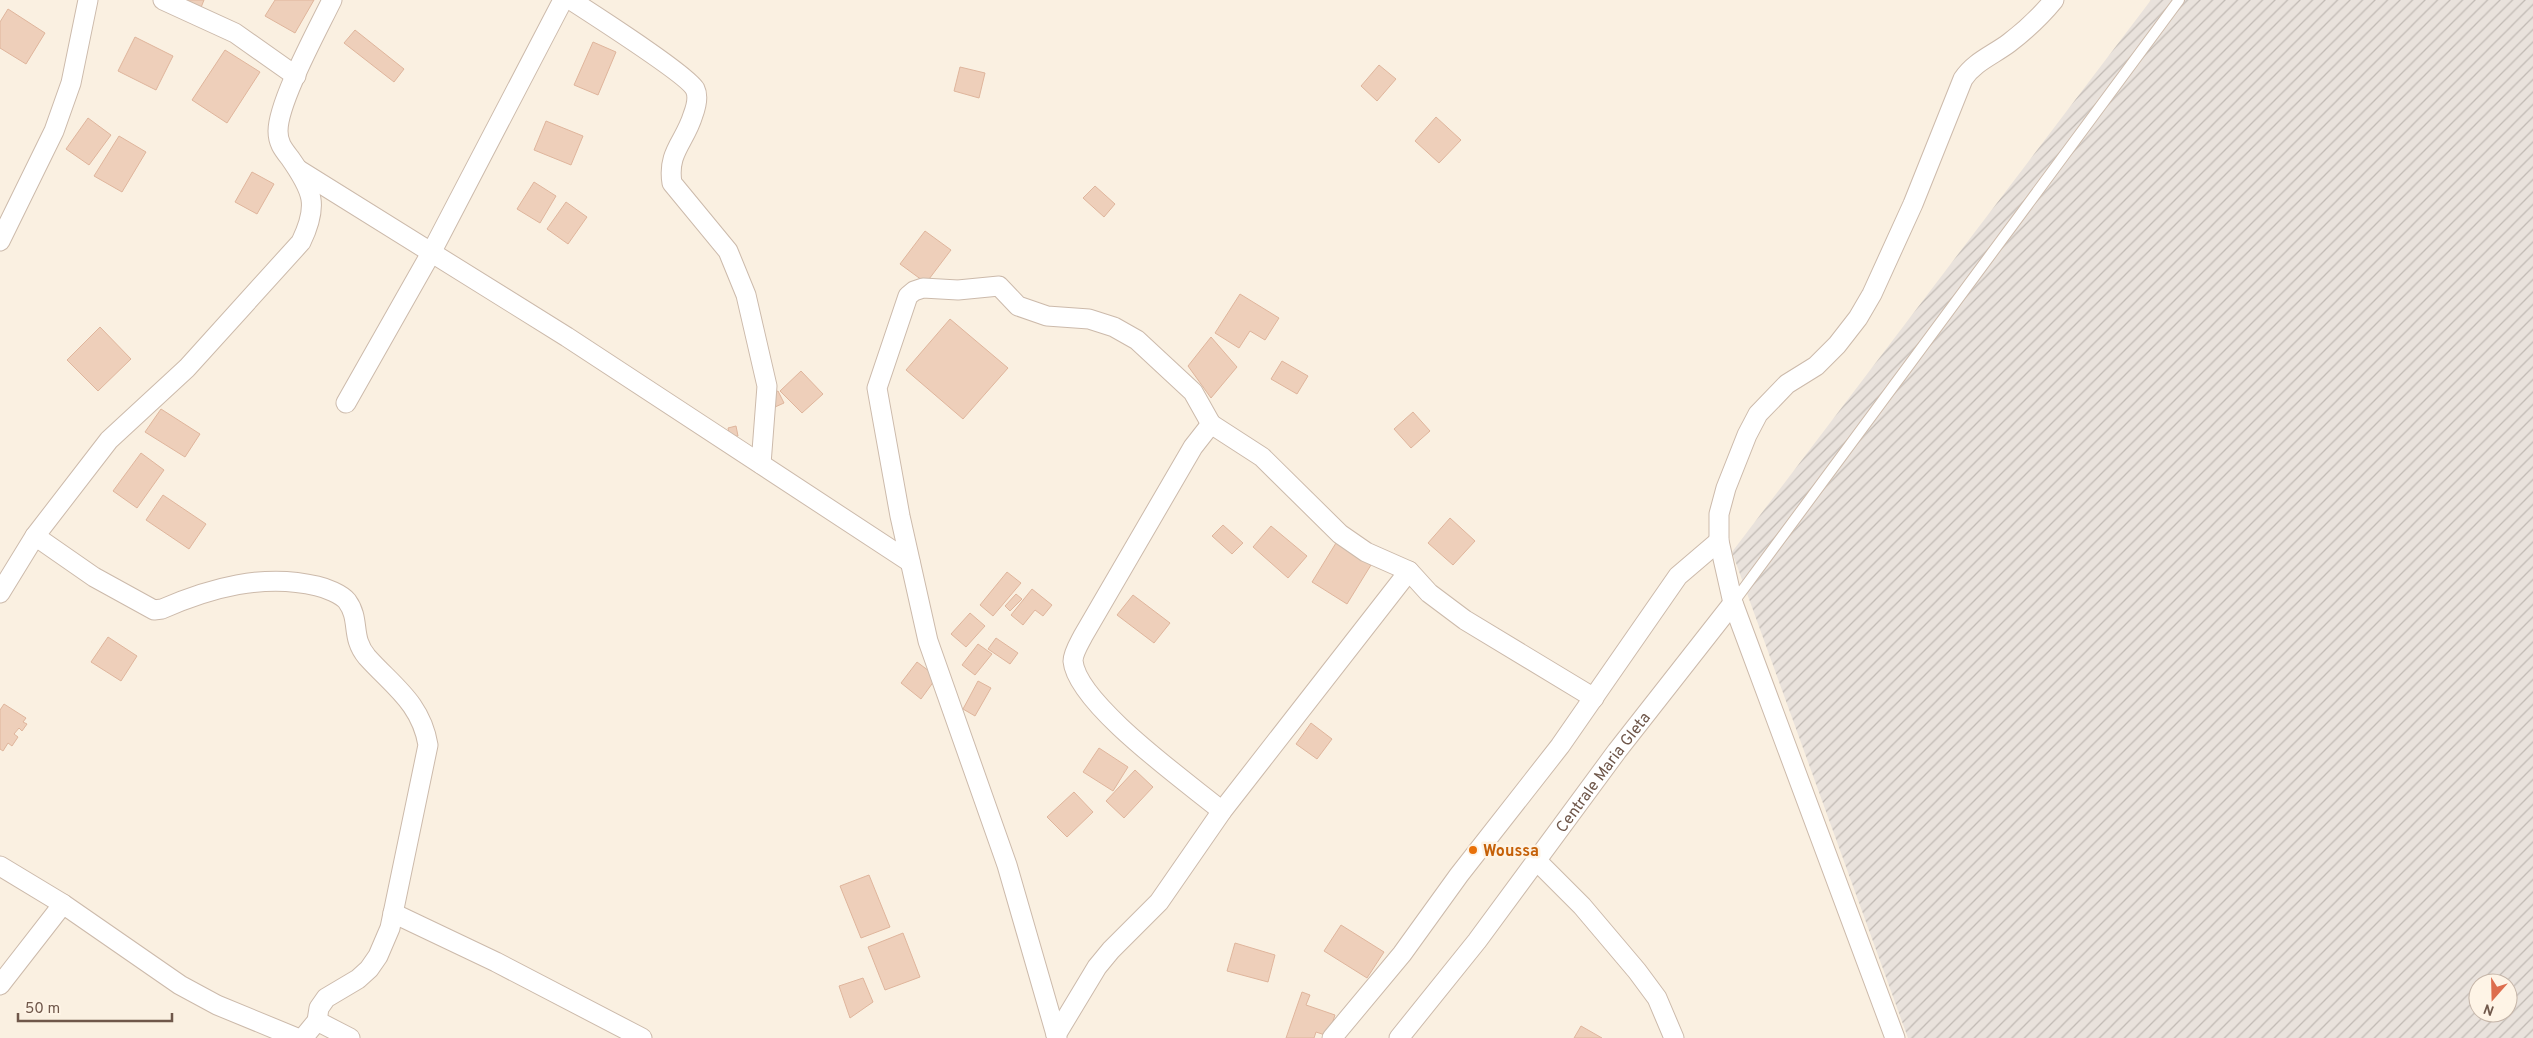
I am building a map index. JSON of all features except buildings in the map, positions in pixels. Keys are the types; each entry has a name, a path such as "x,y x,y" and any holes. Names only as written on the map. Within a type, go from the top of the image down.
{"street":[{"path":"0,241 54,131 71,83 88,0"},
{"path":"163,0 235,33 296,76"},
{"path":"0,593 35,536 109,440 187,368 302,242 310,222 313,200 298,170 279,143 278,129 296,76 332,0"},
{"path":"346,403 431,253 563,0"},
{"path":"571,0 677,73 695,88 697,100 692,117 673,154 672,183 728,251 746,294 767,386 761,464"},
{"path":"1895,1038 1733,603 1720,541 1719,514 1726,488 1758,414 1787,384 1816,366 1837,345 1858,318 1872,294 1913,204 1963,79 1969,70 1979,62 2032,26 2054,0"},
{"path":"298,170 567,337 910,562"},
{"path":"1056,1037 1007,865 928,641 900,516 878,388 908,296 914,291 923,288 958,290 999,286 1018,306 1030,311 1046,316 1089,319 1114,326 1137,340 1194,392 1211,424 1262,457 1340,534 1366,552 1409,572 1429,593 1465,620 1594,698"},
{"path":"1211,424 1193,447 1083,636 1073,659 1080,684 1109,718 1222,811"},
{"path":"35,536 94,577 154,610 239,583 293,580 325,588 346,600 354,615 358,646 405,693 426,730 428,745 390,928 378,956 358,979 326,998 319,1008 317,1021 303,1038"},
{"path":"1332,1038 1402,954 1459,875 1560,746 1678,576 1720,541"},
{"path":"1056,1037 1097,967 1111,950 1159,902 1222,811 1409,572"},
{"name":"Centrale Maria Gleta","path":"1400,1038 1537,861 1617,751 1733,603"},
{"path":"1537,861 1582,906 1638,971 1657,998 1674,1038"},
{"path":"0,866 63,904 180,985 217,1005 297,1038"},
{"path":"0,985 63,904"},
{"path":"393,913 504,966 642,1038"},
{"path":"317,1021 350,1038"}],"lane":[{"path":"1733,603 2180,0"}],"shaded area":[{"path":"2151,0 2533,0 2533,1038 1908,1038 1732,552"}],"place":[{"name":"Woussa","path":"1473,850"}]}
